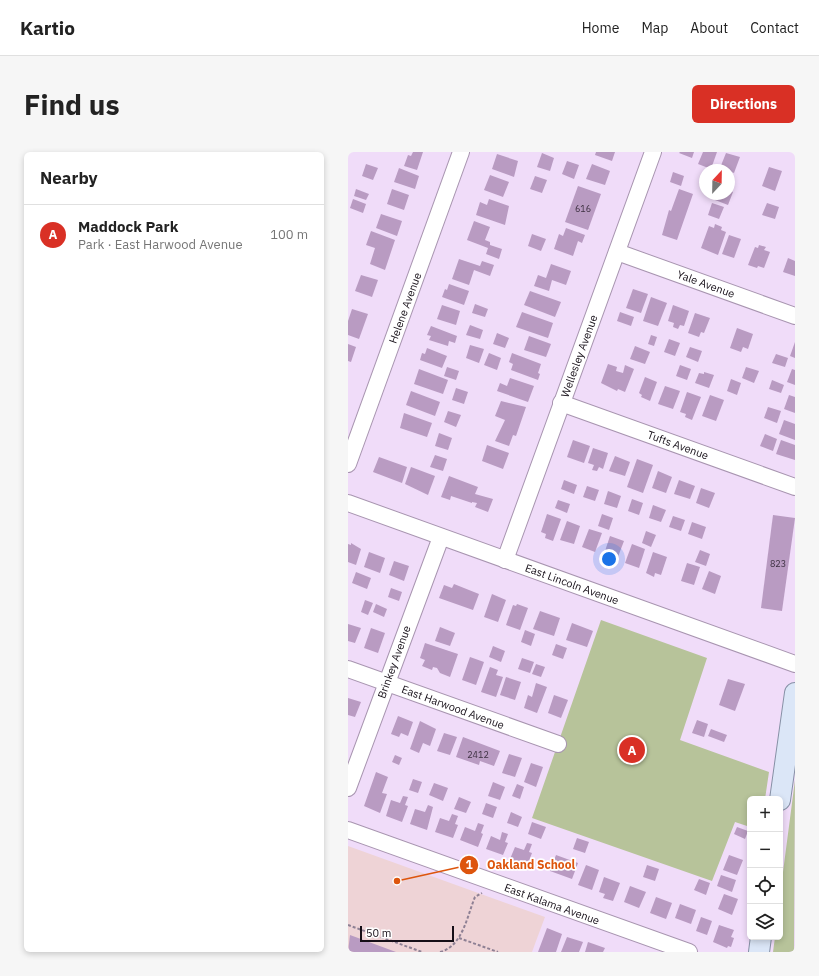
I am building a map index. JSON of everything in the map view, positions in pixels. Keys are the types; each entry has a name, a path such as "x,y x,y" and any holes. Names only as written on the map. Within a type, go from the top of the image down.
{"main road":[{"path":"781,796 795,693"},
{"path":"759,952 761,940"}],"street":[{"name":"Helene Avenue","path":"348,464 461,152"},
{"name":"Wellesley Avenue","path":"505,560 653,152"},
{"name":"Yale Avenue","path":"617,252 795,316"},
{"name":"Tufts Avenue","path":"562,403 795,487"},
{"name":"East Lincoln Avenue","path":"348,503 795,664"},
{"name":"Brinkey Avenue","path":"348,788 441,537"},
{"name":"East Harwood Avenue","path":"348,669 558,744"},
{"name":"East Kalama Avenue","path":"348,830 689,952"}],"path":[{"path":"440,952 447,951 459,938 474,897 483,893"},
{"path":"348,925 422,952"},
{"path":"459,938 498,952"}],"shaded area":[{"path":"348,846 545,917 532,952 348,952"}],"green space":[{"path":"601,620 707,658 680,740 769,772 765,796 747,796 747,826 735,822 712,881 532,818"},
{"path":"795,780 794,952 773,952 775,940 783,940 783,872"}],"building":[{"path":"413,152 423,152 417,170 404,166 408,155 411,156"},
{"path":"596,152 615,152 612,161 595,155"},
{"path":"694,152 692,158 679,153"},
{"path":"703,152 717,152 713,164 698,164"},
{"path":"542,153 554,158 550,171 537,167"},
{"path":"726,153 740,157 735,170 735,164 722,164"},
{"path":"497,154 518,161 514,177 492,169"},
{"path":"567,161 579,165 574,179 562,174"},
{"path":"366,164 378,168 373,180 362,176"},
{"path":"592,164 610,171 605,185 586,179"},
{"path":"769,167 782,171 775,191 762,186"},
{"path":"399,168 419,176 415,189 394,182"},
{"path":"673,172 684,176 681,186 670,182"},
{"path":"490,175 509,182 503,197 484,190"},
{"path":"535,176 547,180 542,193 530,189"},
{"path":"578,186 601,194 588,230 565,222"},
{"path":"356,189 369,194 366,200 354,196"},
{"path":"392,189 409,195 404,210 387,204"},
{"path":"679,189 693,194 677,240 662,235 669,210 671,211"},
{"path":"353,199 366,204 363,213 350,208"},
{"path":"489,199 509,206 505,225 476,215 480,202 487,205"},
{"path":"715,200 730,200 728,205"},
{"path":"712,203 724,207 719,219 708,215"},
{"path":"767,203 779,207 775,219 762,215"},
{"path":"381,214 402,221 397,236 376,228"},
{"path":"474,221 490,227 485,240 490,242 490,245 502,249 499,259 486,254 488,248 467,240"},
{"path":"715,224 722,227 721,230 726,232 718,255 701,248 709,226 714,228"},
{"path":"566,228 585,235 582,243 578,241 573,256 554,249 559,234 563,236"},
{"path":"371,231 395,240 385,270 370,264 375,248 366,245"},
{"path":"532,234 546,239 541,251 528,246"},
{"path":"729,235 741,239 734,258 722,254"},
{"path":"759,245 766,247 764,250 770,252 764,268 758,266 757,268 748,265 755,247 758,248"},
{"path":"788,258 795,261 795,276 783,272"},
{"path":"459,259 480,266 482,261 494,265 490,276 474,270 469,285 452,279"},
{"path":"551,264 571,271 566,285 552,280 549,291 534,286 538,275 546,278"},
{"path":"361,275 378,280 372,297 355,291"},
{"path":"449,284 469,291 464,305 442,297"},
{"path":"633,289 648,294 641,313 626,308"},
{"path":"530,291 561,302 555,317 524,305"},
{"path":"651,297 667,303 658,326 643,321"},
{"path":"475,304 488,309 485,317 472,313"},
{"path":"442,305 460,311 456,325 437,319"},
{"path":"673,305 689,311 684,326 680,325 678,329 673,327 674,323 668,321"},
{"path":"352,309 368,314 359,339 348,335 348,321"},
{"path":"522,312 553,323 548,338 516,327"},
{"path":"620,312 634,317 631,326 617,321"},
{"path":"695,313 710,318 704,333 701,332 699,337 688,333"},
{"path":"470,325 483,330 480,339 466,335"},
{"path":"431,326 457,336 455,343 449,341 448,346 429,340 431,336 427,335"},
{"path":"737,328 753,334 748,349 743,347 741,352 730,348"},
{"path":"497,333 509,338 505,348 493,344"},
{"path":"651,335 657,337 654,346 648,344"},
{"path":"529,336 551,344 546,357 524,350"},
{"path":"669,339 680,343 675,356 664,352"},
{"path":"795,342 795,358 790,356"},
{"path":"348,344 356,347 351,362 348,361"},
{"path":"470,345 484,349 479,363 466,358"},
{"path":"635,346 650,352 645,364 630,359"},
{"path":"690,347 702,351 698,362 686,357"},
{"path":"427,348 447,356 442,368 420,360 422,353 425,354"},
{"path":"489,353 501,358 497,370 484,365"},
{"path":"512,353 541,364 538,373 540,374 538,380 511,370 513,364 509,362"},
{"path":"776,354 788,358 785,367 772,363"},
{"path":"608,364 617,367 616,371 623,373 625,365 634,369 625,392 618,389 617,391 601,383"},
{"path":"680,365 691,369 687,380 676,376"},
{"path":"447,367 459,371 456,380 444,376"},
{"path":"746,367 759,371 754,383 742,378"},
{"path":"419,369 448,380 443,394 414,384"},
{"path":"792,369 795,370 795,385 787,382"},
{"path":"704,372 714,375 709,388 695,383 699,373 704,374"},
{"path":"645,377 657,382 650,401 641,397 642,395 639,393"},
{"path":"510,378 534,386 528,402 497,391 500,383 507,386"},
{"path":"731,379 741,383 737,395 727,391"},
{"path":"772,380 784,385 781,393 769,389"},
{"path":"665,386 680,391 673,409 658,404"},
{"path":"456,388 468,392 464,404 452,400"},
{"path":"411,391 440,402 435,416 406,405"},
{"path":"687,392 701,397 692,420 685,417 686,414 680,412"},
{"path":"710,395 724,400 716,421 702,416"},
{"path":"789,395 795,397 795,413 784,409"},
{"path":"501,401 526,407 516,436 513,435 509,446 495,441 505,420 495,416"},
{"path":"768,407 781,411 777,423 764,418"},
{"path":"448,411 461,415 456,427 444,422"},
{"path":"404,413 432,423 427,437 400,428"},
{"path":"784,420 795,424 795,440 779,434"},
{"path":"439,433 452,438 448,450 435,446"},
{"path":"765,434 777,439 773,451 760,446"},
{"path":"573,440 590,446 584,463 567,457"},
{"path":"781,440 795,445 795,460 776,454"},
{"path":"487,445 509,453 503,469 482,461"},
{"path":"593,448 608,453 603,469 599,467 597,471 592,470 594,465 588,463"},
{"path":"435,455 447,459 443,471 430,467"},
{"path":"615,456 630,462 625,476 609,471"},
{"path":"379,457 407,467 402,483 373,472"},
{"path":"637,459 653,465 643,493 627,487"},
{"path":"411,467 435,476 428,495 405,484"},
{"path":"658,471 672,477 666,493 652,488"},
{"path":"449,476 478,487 475,494 493,499 488,512 475,507 477,503 472,503 451,496 450,500 441,497"},
{"path":"564,480 577,485 574,494 561,489"},
{"path":"679,480 695,486 690,499 674,494"},
{"path":"587,486 599,490 595,501 583,497"},
{"path":"701,488 715,493 709,508 696,503"},
{"path":"608,491 621,496 617,508 604,504"},
{"path":"632,499 643,503 639,515 628,511"},
{"path":"558,500 570,504 567,513 555,508"},
{"path":"653,505 666,510 661,522 649,518"},
{"path":"547,514 561,519 553,541 545,538 546,534 541,532"},
{"path":"602,514 613,518 609,530 598,526"},
{"path":"773,515 795,518 782,611 761,608"},
{"path":"673,516 685,520 681,531 669,527"},
{"path":"567,521 580,526 574,544 560,540"},
{"path":"692,522 706,527 702,539 688,534"},
{"path":"589,529 602,533 595,552 582,547"},
{"path":"646,531 656,535 651,547 642,543"},
{"path":"610,536 624,541 616,562 607,559 608,555 604,554"},
{"path":"351,543 361,549 356,565 348,562 348,544 351,545"},
{"path":"632,544 645,549 639,568 625,563"},
{"path":"700,550 710,554 706,566 695,562"},
{"path":"369,552 385,558 380,573 364,567"},
{"path":"653,552 667,557 661,575 655,573 654,577 646,573"},
{"path":"394,561 409,566 404,581 389,575"},
{"path":"687,563 700,567 694,585 681,581"},
{"path":"709,571 721,576 715,594 702,589"},
{"path":"356,572 371,578 367,589 352,583"},
{"path":"454,584 479,594 473,610 439,598 444,585 452,588"},
{"path":"391,588 402,592 399,601 388,597"},
{"path":"492,594 506,600 498,622 484,617"},
{"path":"365,600 373,603 368,615 361,612"},
{"path":"376,604 387,609 384,617 373,612"},
{"path":"517,604 528,608 520,630 506,625 513,605 516,606"},
{"path":"540,611 560,618 554,636 533,629"},
{"path":"572,623 593,631 587,647 566,640"},
{"path":"348,624 361,628 355,643 348,641"},
{"path":"440,627 455,633 450,646 435,641"},
{"path":"371,628 385,633 378,653 364,648"},
{"path":"525,630 535,634 531,646 521,642"},
{"path":"425,643 458,654 450,677 440,673 437,668 433,667 432,670 422,666 425,660 420,658"},
{"path":"556,644 567,648 563,659 552,655"},
{"path":"493,646 505,651 501,662 489,657"},
{"path":"470,657 484,662 476,685 462,680"},
{"path":"522,658 534,662 530,673 518,669"},
{"path":"536,664 545,667 541,677 532,674"},
{"path":"490,667 498,670 496,675 503,677 496,697 481,692"},
{"path":"506,677 521,682 515,700 500,695"},
{"path":"728,679 745,684 735,711 719,705"},
{"path":"536,683 547,687 537,713 524,708 528,695 532,697"},
{"path":"554,695 568,700 561,718 548,713"},
{"path":"348,698 361,702 355,717 348,715"},
{"path":"398,716 413,722 408,736 401,733 399,737 391,734"},
{"path":"697,720 708,724 704,737 692,733"},
{"path":"420,721 436,729 430,746 423,743 419,753 410,749"},
{"path":"711,729 727,735 724,742 708,736"},
{"path":"444,733 457,737 450,755 437,751"},
{"path":"463,737 500,751 494,766 480,761 479,765 456,757"},
{"path":"509,754 522,758 515,777 502,773"},
{"path":"395,755 402,758 399,765 392,762"},
{"path":"531,763 543,767 536,787 524,782"},
{"path":"376,772 388,777 382,793 387,794 380,813 364,806"},
{"path":"413,779 422,782 418,793 409,790"},
{"path":"493,782 505,787 500,800 488,796"},
{"path":"434,783 448,788 443,801 429,795"},
{"path":"517,784 524,787 520,799 512,796"},
{"path":"403,796 408,797 405,805 408,806 402,822 386,816 391,800 400,803"},
{"path":"459,797 471,802 466,813 454,809"},
{"path":"486,803 497,807 493,818 482,814"},
{"path":"428,805 433,807 427,830 410,824 415,809 425,812"},
{"path":"511,812 522,817 518,827 507,823"},
{"path":"452,814 458,816 455,824 458,825 453,838 435,832 440,818 449,821"},
{"path":"532,822 546,827 541,839 528,834"},
{"path":"478,823 484,825 481,833 483,834 478,847 460,840 465,827 475,831"},
{"path":"737,827 747,831 745,839 734,834"},
{"path":"502,832 508,834 505,842 508,843 503,855 486,849 491,836 500,840"},
{"path":"577,838 589,842 585,853 573,849"},
{"path":"527,843 532,844 529,852 532,853 527,866 510,859 515,847 524,850"},
{"path":"556,855 578,863 572,879 550,871"},
{"path":"729,855 743,860 737,875 723,870"},
{"path":"586,865 599,870 592,890 578,885"},
{"path":"647,865 659,869 655,881 643,877"},
{"path":"721,875 736,880 732,892 717,886"},
{"path":"604,877 620,883 613,901 603,898 605,894 599,892"},
{"path":"699,879 710,883 706,895 694,890"},
{"path":"630,886 646,892 639,908 624,902"},
{"path":"724,894 738,899 732,915 718,909"},
{"path":"656,897 672,903 666,919 650,913"},
{"path":"680,904 696,910 691,924 675,918"},
{"path":"701,917 712,921 707,935 696,931"},
{"path":"719,925 734,930 731,937 734,938 731,947 728,946 727,948 713,942"},
{"path":"547,928 562,934 556,952 538,952"},
{"path":"350,935 396,952 348,952"},
{"path":"567,937 583,942 579,952 561,952"},
{"path":"588,942 605,948 603,952 585,952"}],"place":[{"name":"Maddock Park","path":"632,750"},
{"name":"Oakland School","path":"397,881"}]}
